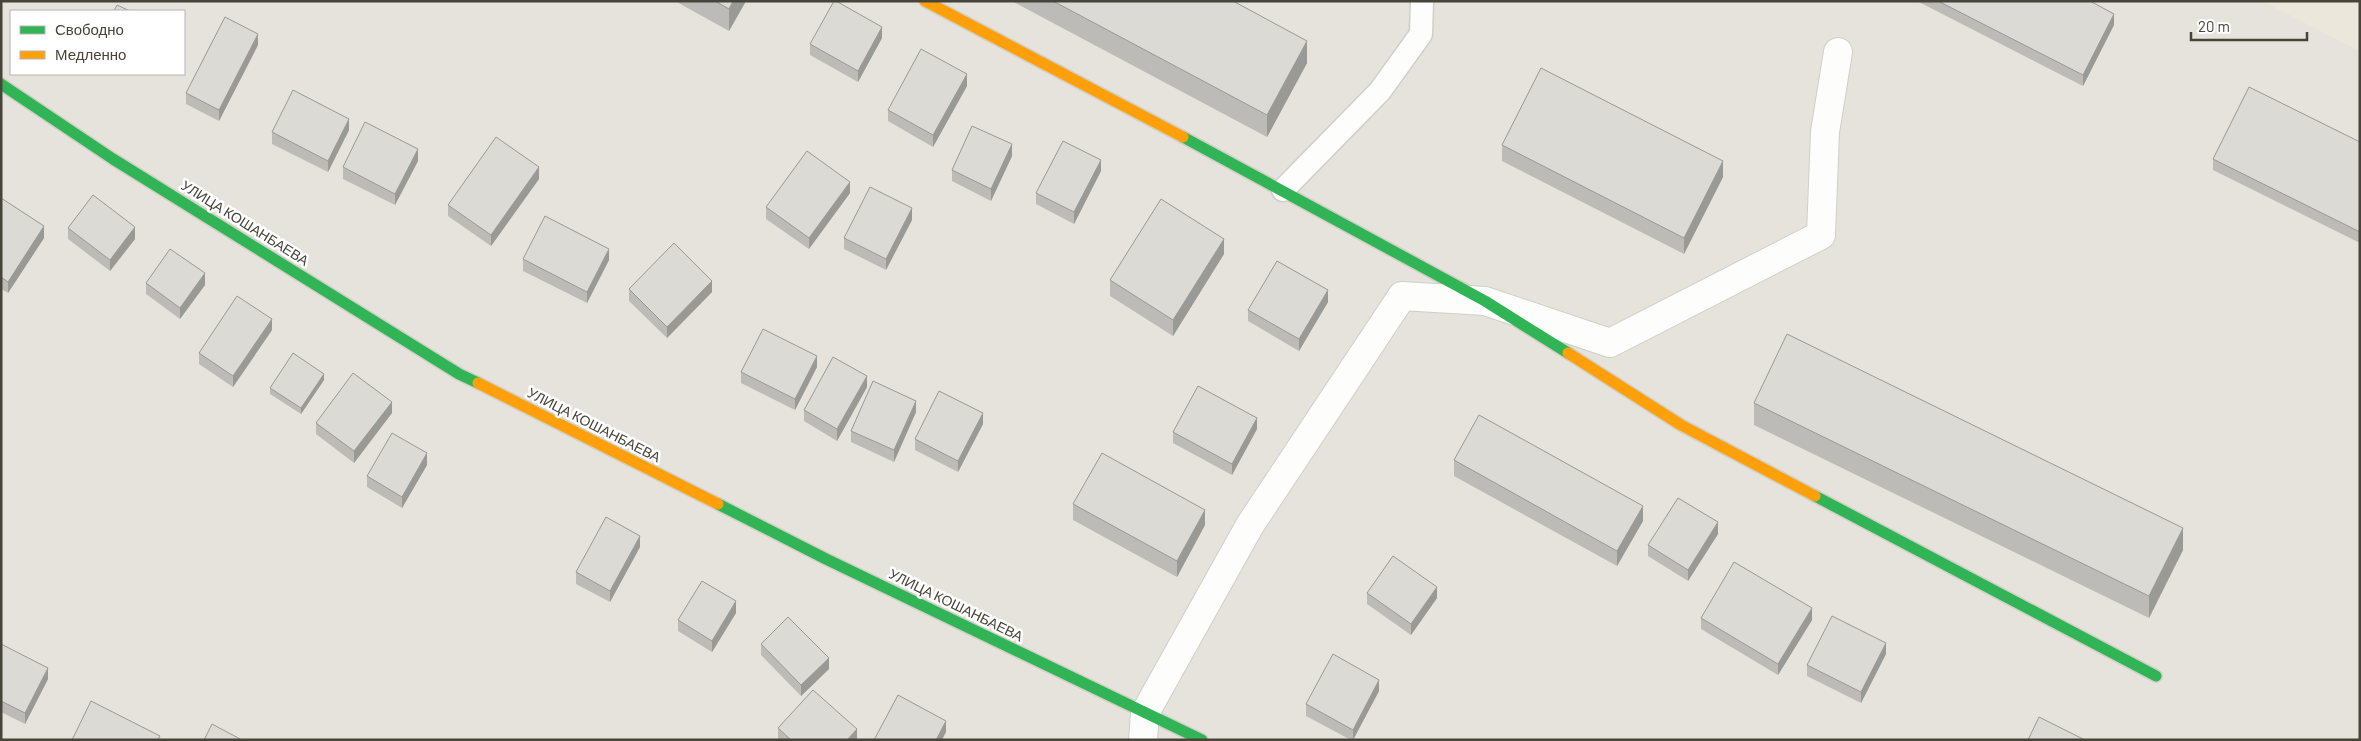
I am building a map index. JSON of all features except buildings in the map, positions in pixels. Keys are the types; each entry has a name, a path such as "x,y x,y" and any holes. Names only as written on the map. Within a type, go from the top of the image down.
{"street":[{"path":"925,1 1283,190 1485,300 1680,425 2156,676"},
{"path":"1143,740 1145,712 1250,524 1402,296 1485,300 1610,343 1821,235 1825,132 1838,52"},
{"name":"УЛИЦА КОШАНБАЕВА","path":"1,84 113,159 459,374 826,559 1202,740"}],"lane":[{"path":"1283,190 1380,91 1421,34 1422,1"}],"shaded area":[{"path":"1,1 2360,1 2360,740 1,740"},
{"path":"2262,1 2360,1 2360,51"}],"traffic: fast":[{"path":"1,84 113,159 459,374 478,383"},
{"path":"1183,137 1485,301 1568,353"},
{"path":"1815,496 2156,676"},
{"path":"718,504 826,559 1202,740"}],"traffic: slow":[{"path":"925,1 1183,137"},
{"path":"1568,353 1681,425 1815,496"},
{"path":"478,383 718,504"}]}
